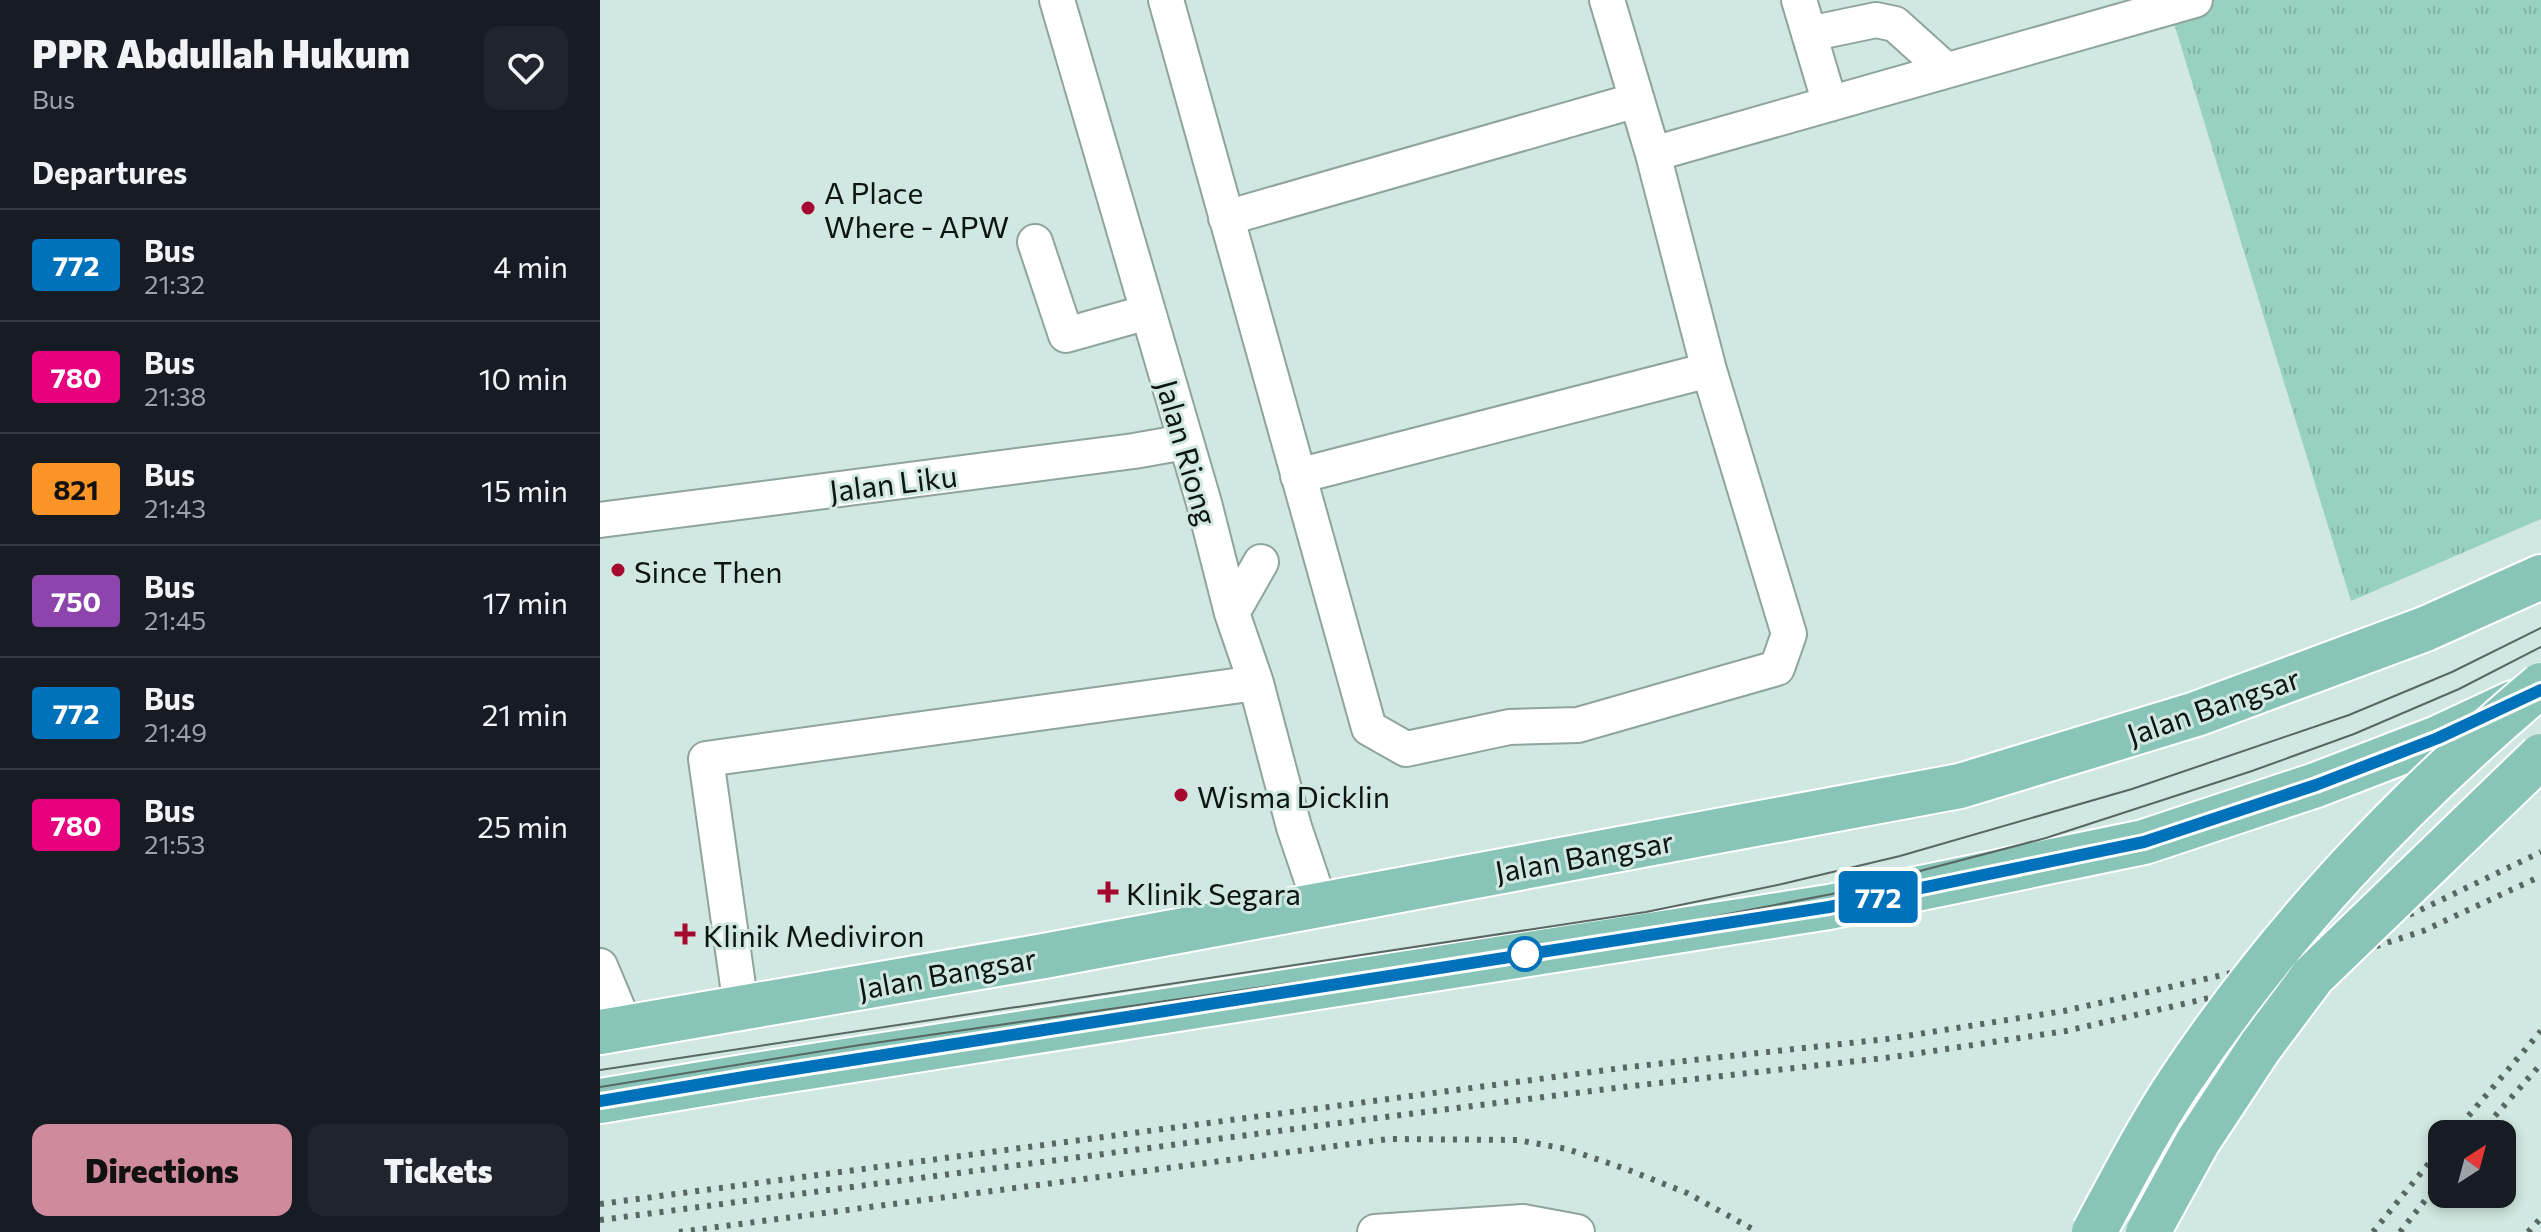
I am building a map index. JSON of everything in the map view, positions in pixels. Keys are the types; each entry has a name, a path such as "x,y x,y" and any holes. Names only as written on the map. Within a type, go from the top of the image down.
{"main road":[{"name":"Jalan Bangsar","path":"613,1030 1044,956 1960,786 2196,714 2425,629 2541,577"},
{"path":"600,1101 1829,907 2129,845 2316,785 2438,738 2541,687"},
{"path":"2094,1232 2177,1085 2293,928 2359,853 2476,740 2541,687"},
{"path":"2148,1232 2198,1141 2260,1047 2313,976 2541,756"}],"street":[{"name":"Jalan Riong","path":"1057,0 1232,613 1256,683 1294,827 1320,904"},
{"path":"1166,0 1369,728 1406,749 1509,727 1578,725 1777,668 1789,634 1709,370 1653,154 1607,0"},
{"path":"1799,0 1830,104"},
{"path":"1653,154 2195,0"},
{"path":"1809,34 1876,20 1895,24 1946,70"},
{"path":"1226,218 1637,100"},
{"path":"1035,242 1066,335 1148,312"},
{"path":"1298,476 1709,370"},
{"name":"Jalan Liku","path":"600,520 1185,442"},
{"path":"1232,613 1261,562"},
{"path":"741,1007 706,759 1256,683"},
{"path":"600,966 613,1030"},
{"path":"1375,1232 1523,1222 1577,1232"}],"green space":[{"path":"2201,0 2541,0 2541,519 2351,601 2169,7"}],"tram line":[{"path":"600,1070 1646,912 1782,884 1900,856 2132,789 2349,715 2452,672 2541,628"},
{"path":"600,1087 860,1045 1603,938 1832,894 2046,838 2252,771 2354,734 2459,689 2541,647"}],"railway":[{"path":"600,1204 1629,1067 1887,1039 2064,1011 2236,972 2414,913 2541,852"},
{"path":"600,1220 1370,1119 1893,1057 2066,1031 2235,992 2423,931 2541,876"},
{"path":"2465,1120 2541,1031"},
{"path":"2491,1120 2541,1064"},
{"path":"679,1232 1389,1139 1517,1140 1567,1149 1687,1193 1758,1232"},
{"path":"2373,1232 2428,1164"},
{"path":"2400,1232 2428,1197"},
{"path":"2528,1232 2541,1218"}],"bus line":[{"name":"772","path":"600,1101 1829,907 2144,842 2316,785 2438,738 2541,690"}],"place":[{"name":"A Place Where - APW","path":"808,208"},
{"name":"Since Then","path":"618,570"},
{"name":"Wisma Dicklin","path":"1181,795"},
{"name":"Klinik Segara","path":"1108,892"},
{"name":"Klinik Mediviron","path":"685,934"}]}
